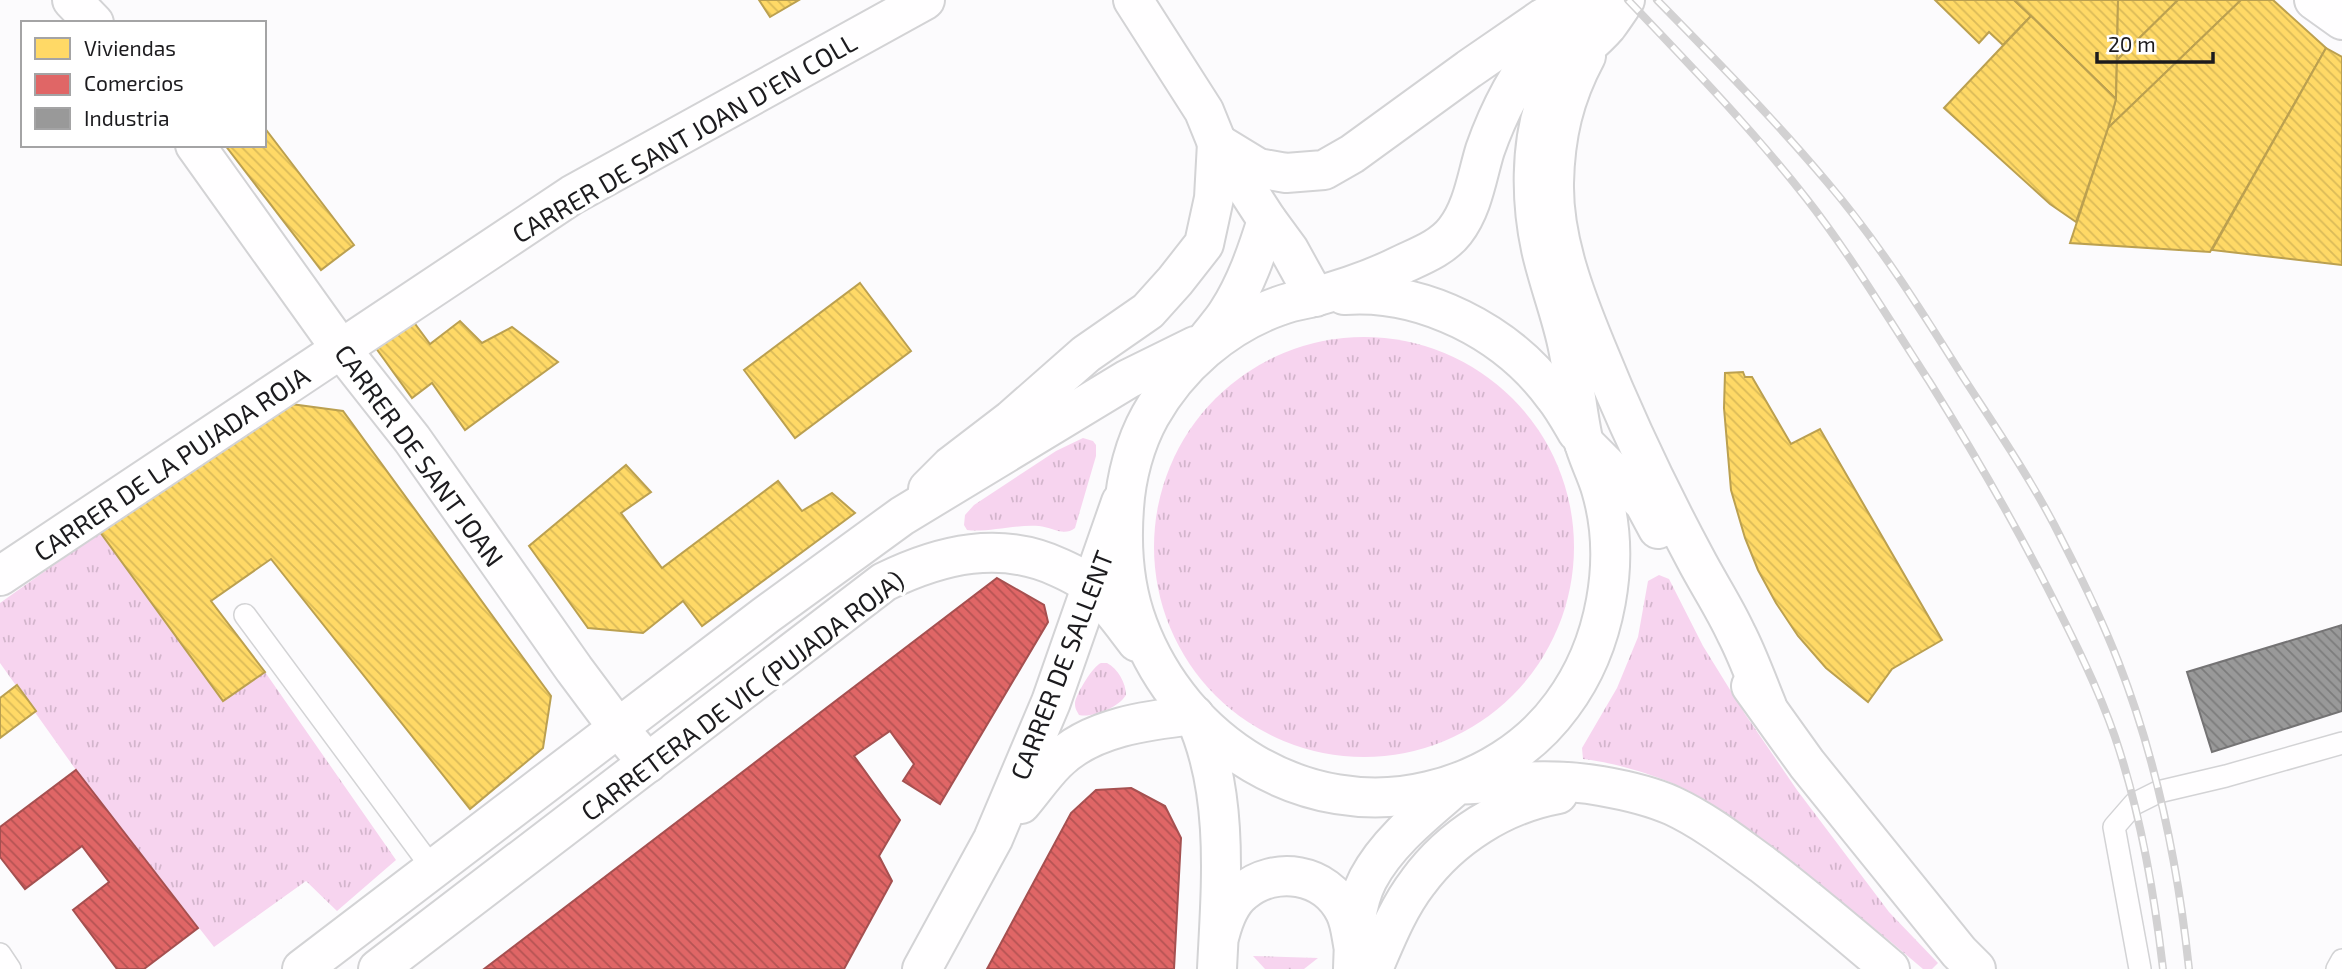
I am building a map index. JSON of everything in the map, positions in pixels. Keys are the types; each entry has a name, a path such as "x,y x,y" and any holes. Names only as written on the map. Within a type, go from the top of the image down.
{"street":[{"path":"72,0 92,21"},
{"name":"CARRER DE SANT JOAN D'EN COLL","path":"341,349 572,195 925,0"},
{"path":"1133,0 1204,111 1217,143 1289,250 1315,297"},
{"path":"1217,143 1258,168 1286,173 1324,170 1352,154 1543,18 1579,0"},
{"path":"2314,0 2342,20"},
{"path":"902,516 1128,379 1201,348 1244,322 1280,305 1315,297 1390,271 1437,247 1455,231 1467,210 1486,147 1522,73 1549,38 1610,10"},
{"path":"1360,961 1358,907 1368,878 1398,840 1457,785 1497,765 1531,739 1562,705 1585,667 1600,626 1609,579 1611,539 1602,492 1584,443 1567,340 1535,218 1535,167 1545,100 1555,78 1610,10"},
{"path":"1610,10 1567,95 1560,127 1554,185 1570,279 1596,349 1641,454 1737,634 1766,706"},
{"path":"902,516 951,466 1011,420 1086,354 1148,311 1175,281 1205,244 1214,198 1217,143"},
{"name":"CARRER DE SANT JOAN","path":"196,147 341,349 412,439 573,668 648,763"},
{"path":"1267,220 1255,258 1238,295 1201,348 1171,384 1148,420 1125,490 1121,536 1127,581 1137,622 1154,662 1194,715 1224,743 1255,765 1284,781 1318,792 1351,797 1405,797 1457,785 1561,781 1600,786 1670,804 1729,840 1805,897 1890,969"},
{"path":"1315,297 1352,294 1395,297 1440,309 1486,333 1523,361 1553,395 1584,443 1644,503 1717,642 1807,764 1959,952 1976,969"},
{"name":"CARRER DE LA PUJADA ROJA","path":"0,576 341,349"},
{"name":"CARRER DE SALLENT","path":"922,969 993,839 1051,702 1125,490"},
{"name":"CARRETERA DE VIC (PUJADA ROJA)","path":"302,969 766,614 902,516"},
{"name":"CARRETERA DE VIC (PUJADA ROJA)","path":"378,969 884,582 915,567 975,554 1027,555 1072,573 1091,586 1154,662"},
{"path":"1194,715 1203,734 1211,764 1218,815 1218,955"},
{"name":"CARRER DE SALLENT","path":"993,839 1057,760 1084,743 1119,727 1194,715"},
{"path":"1360,961 1417,883 1451,846 1496,816 1541,797 1567,792 1644,796"},
{"path":"1218,955 1224,920 1241,892 1260,881 1293,875 1326,888 1337,901 1345,912 1360,961"}],"lane":[{"path":"245,615 433,869"},
{"path":"2140,969 2114,827 2134,804 2158,792 2342,743"},
{"path":"0,954 10,969"},
{"path":"2337,969 2342,960"}],"green space":[{"path":"1364,337 1405,341 1444,353 1480,373 1512,399 1538,431 1558,467 1570,506 1574,547 1570,588 1558,627 1538,663 1512,695 1480,721 1444,741 1405,753 1364,757 1323,753 1284,741 1248,721 1216,695 1190,663 1170,627 1158,588 1154,547 1158,506 1170,467 1190,431 1216,399 1248,373 1284,353 1323,341"},
{"path":"1083,438 1096,445 1096,456 1075,528 1066,532 1039,526 967,530 964,525 965,515 974,505 1056,451"},
{"path":"100,532 223,701 265,672 396,860 337,911 306,881 214,947 76,770 0,663 0,603"},
{"path":"1659,575 1669,579 1703,646 1797,790 1889,912 1938,963 1932,969 1923,969 1754,836 1694,794 1640,772 1583,759 1582,748 1617,688 1638,637 1648,581"},
{"path":"1101,663 1107,663 1118,673 1125,686 1126,695 1105,711 1079,715 1075,705 1078,693"},
{"path":"1253,956 1318,958 1304,969 1265,969"}],"building: Viviendas":[{"path":"759,0 799,0 770,17"},
{"path":"1935,0 2014,0 2031,16 2003,45 1989,32 1979,43"},
{"path":"2014,0 2118,0 2116,99 2031,16"},
{"path":"2118,0 2178,0 2117,60"},
{"path":"2178,0 2241,0 2108,128 2116,99 2117,60"},
{"path":"2241,0 2273,0 2326,48 2210,252 2070,243 2108,128"},
{"path":"2031,16 2116,99 2076,222 2050,204 1944,108"},
{"path":"2326,48 2342,57 2342,265 2212,250"},
{"path":"266,130 354,245 321,270 227,147 266,147"},
{"path":"860,283 911,351 795,438 744,370"},
{"path":"410,317 430,344 460,321 482,343 512,327 558,362 465,430 432,383 412,398 373,344"},
{"path":"1743,372 1745,377 1752,377 1791,444 1820,429 1942,640 1892,669 1868,702 1826,668 1798,636 1758,570 1745,538 1731,490 1724,408 1725,373"},
{"path":"291,404 343,411 551,696 543,748 470,809 271,559 211,601 265,672 223,701 100,532"},
{"path":"626,465 651,492 621,513 662,568 778,481 802,511 832,493 855,513 702,626 683,601 643,633 588,628 529,546"},
{"path":"17,685 36,711 0,738 0,698"}],"building: Comercios":[{"path":"997,578 1044,605 1048,622 940,804 903,781 914,764 890,731 854,756 900,820 879,856 892,881 844,969 484,969"},
{"path":"76,770 198,928 144,969 117,969 73,910 109,882 82,846 25,889 0,857 0,827"},
{"path":"1131,788 1165,806 1181,838 1174,969 987,969 1071,813 1096,790"}],"building: Industria":[{"path":"2342,625 2342,711 2212,752 2187,672"}],"railway":[{"path":"1628,0 1742,121 1822,219 1929,381 2019,535 2084,661 2115,737 2145,852 2163,969"},
{"path":"1657,0 1786,135 1864,229 1899,277 2016,458 2052,521 2085,586 2118,661 2144,735 2172,851 2189,969"}]}
